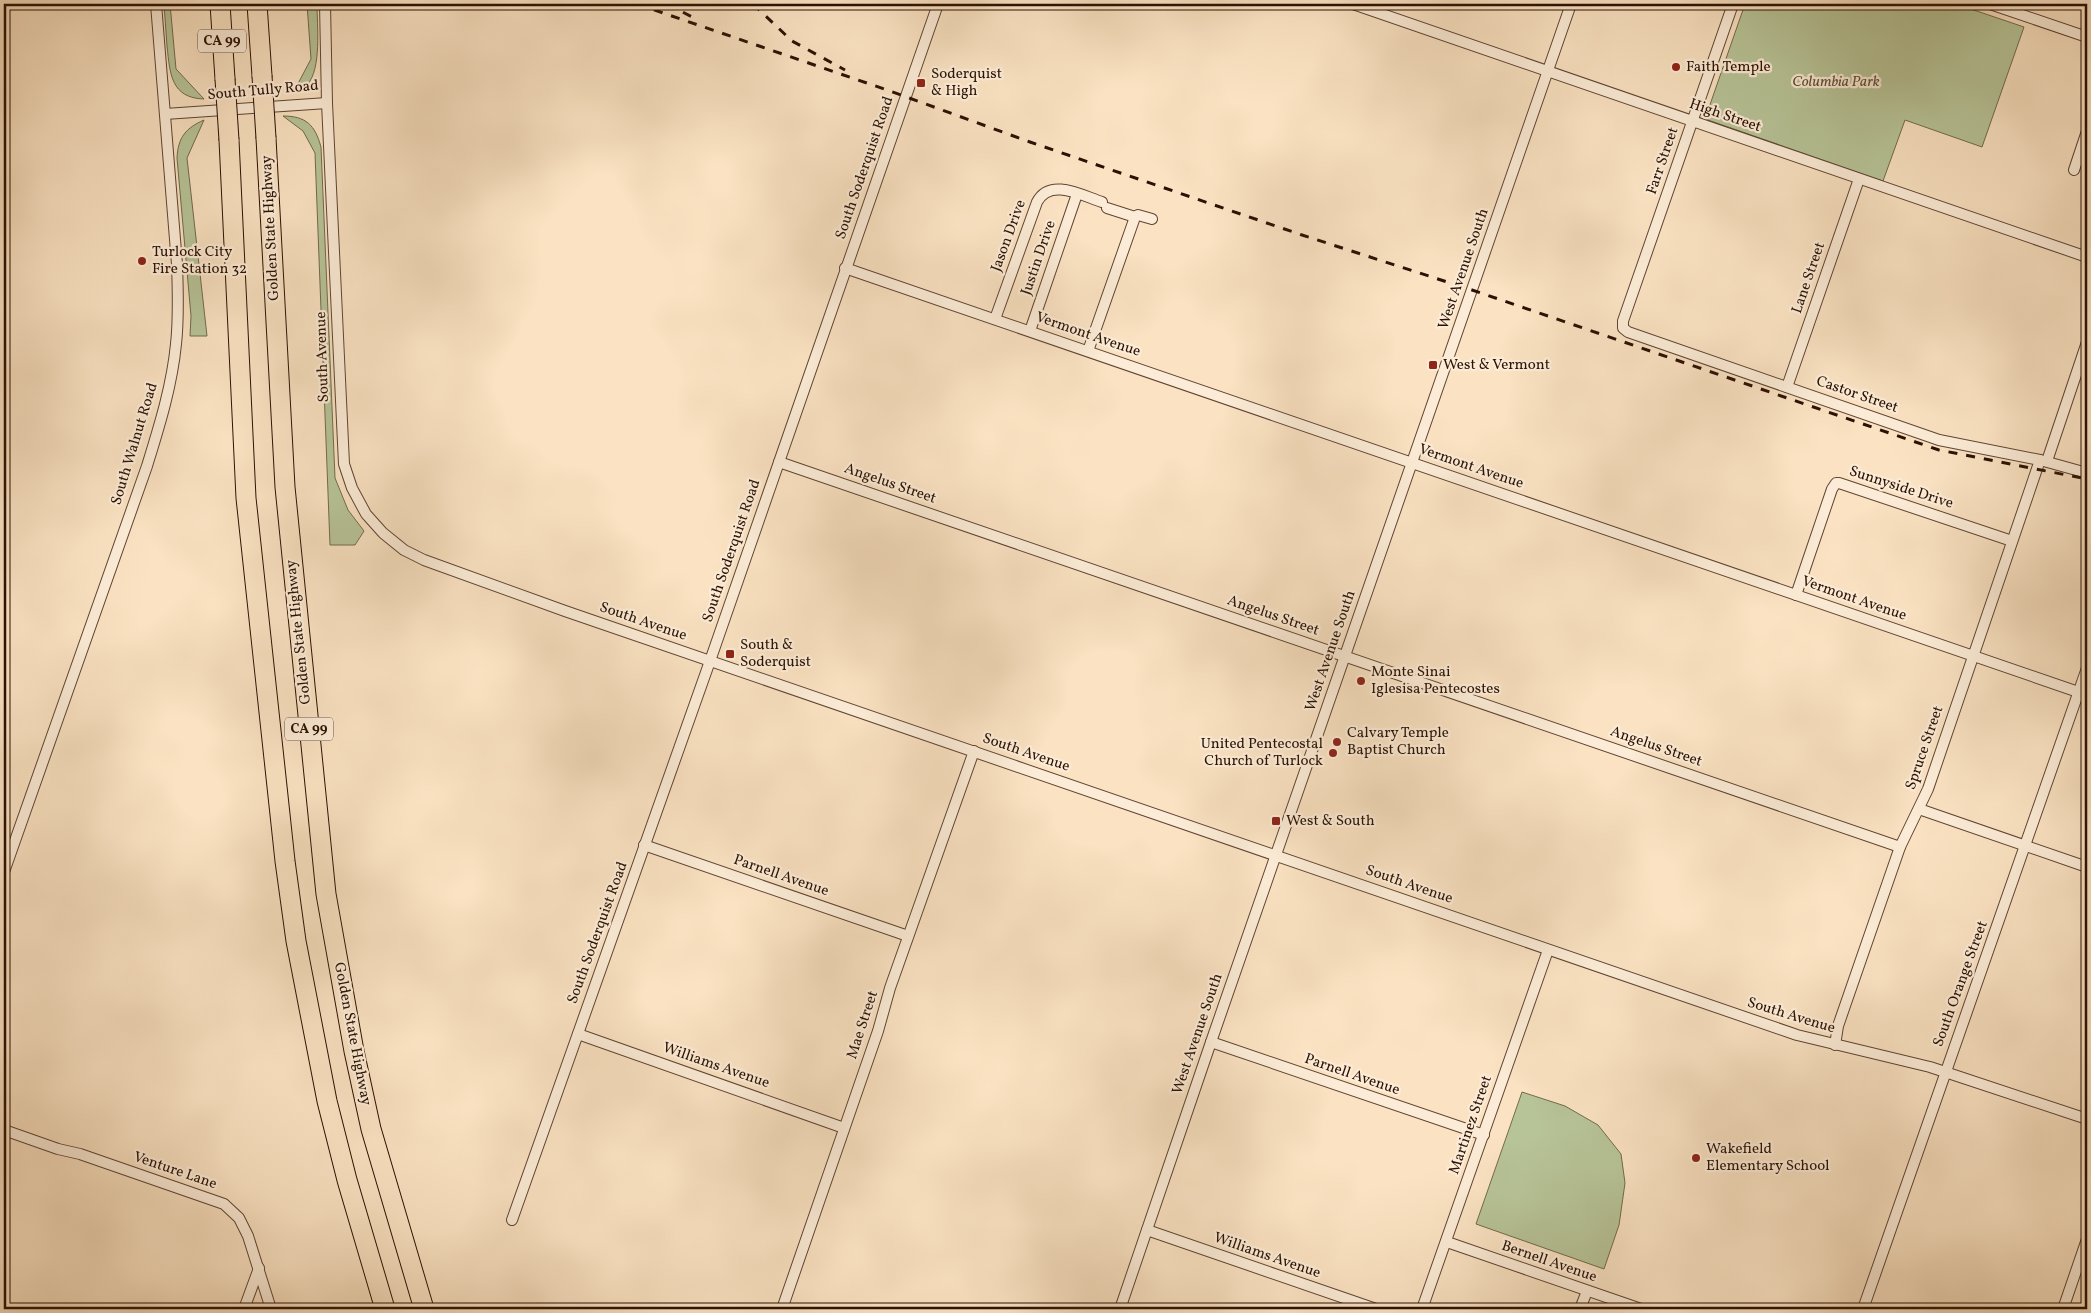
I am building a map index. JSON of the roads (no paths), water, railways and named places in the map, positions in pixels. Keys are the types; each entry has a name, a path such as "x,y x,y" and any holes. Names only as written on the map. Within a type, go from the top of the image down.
{"highway":[{"name":"CA 99","path":"220,4 229,140 246,498 285,861 296,942 327,1101 346,1180 385,1309"},
{"name":"Golden State Highway","path":"257,4 285,487 326,894 350,1032 371,1129 424,1309"}],"street":[{"name":"South Walnut Road","path":"4,872 147,466 161,422 169,385 176,345 179,303 156,4"},
{"name":"South Tully Road","path":"165,114 327,103 325,4"},
{"name":"South Soderquist Road","path":"512,1220 710,661 938,4"},
{"name":"High Street","path":"1353,4 2087,257"},
{"name":"West Avenue South","path":"1120,1309 1572,4"},
{"name":"Farr Street","path":"1623,328 1623,321 1733,4"},
{"path":"1990,4 2087,37"},
{"name":"South Avenue","path":"327,103 342,444 349,482 366,514 391,541 420,558 710,661 1797,1036 1946,1072 2087,1120"},
{"path":"2074,170 2087,131"},
{"name":"Lane Street","path":"1787,387 1859,179"},
{"name":"Jason Drive","path":"995,319 1039,198 1046,192 1057,189 1078,194 1135,218 1138,215 1152,219"},
{"name":"Justin Drive","path":"1030,331 1078,194"},
{"path":"1088,351 1135,218"},
{"name":"Vermont Avenue","path":"845,268 2083,694"},
{"name":"Castor Street","path":"1623,328 1628,332 1947,442 2044,461 2087,473"},
{"name":"Spruce Street","path":"1834,1045 1838,1026 1900,847 1933,775 2012,541 2044,461 2087,342"},
{"name":"Angelus Street","path":"779,462 1900,847"},
{"name":"Sunnyside Drive","path":"1796,595 1832,489 1839,483 2012,541"},
{"name":"South Orange Street","path":"1863,1309 2026,846 2083,694 2087,668"},
{"name":"Mae Street","path":"782,1309 878,1031 890,988 974,751"},
{"path":"1919,809 2087,867"},
{"name":"Parnell Avenue","path":"644,845 908,936"},
{"name":"Martinez Street","path":"1422,1309 1548,950"},
{"name":"Williams Avenue","path":"578,1034 844,1128"},
{"name":"Parnell Avenue","path":"1211,1042 1484,1135"},
{"name":"Venture Lane","path":"4,1130 224,1204 238,1218 248,1236 272,1309"},
{"name":"Williams Avenue","path":"1147,1230 1376,1309"},
{"path":"2063,1309 2087,1239"},
{"name":"Bernell Avenue","path":"1447,1242 1641,1309"},
{"path":"244,1309 258,1268"},
{"path":"1580,1309 1587,1290"}],"railway":[{"path":"637,4 890,91 1030,142 1302,235 1472,290 1939,450 2087,479"},
{"path":"667,4 694,18"},
{"path":"753,4 792,41 845,70"}],"place":[{"name":"Faith Temple","path":"1676,67"},
{"name":"Soderquist & High","path":"921,83"},
{"name":"Turlock City Fire Station 32","path":"142,261"},
{"name":"West & Vermont","path":"1433,365"},
{"name":"South & Soderquist","path":"730,654"},
{"name":"Monte Sinai Iglesisa Pentecostes","path":"1361,681"},
{"name":"Calvary Temple Baptist Church","path":"1337,742"},
{"name":"United Pentecostal Church of Turlock","path":"1333,753"},
{"name":"West & South","path":"1276,821"},
{"name":"Wakefield Elementary School","path":"1696,1158"}],"park label":[{"name":"Columbia Park","path":"1836,82"}]}
